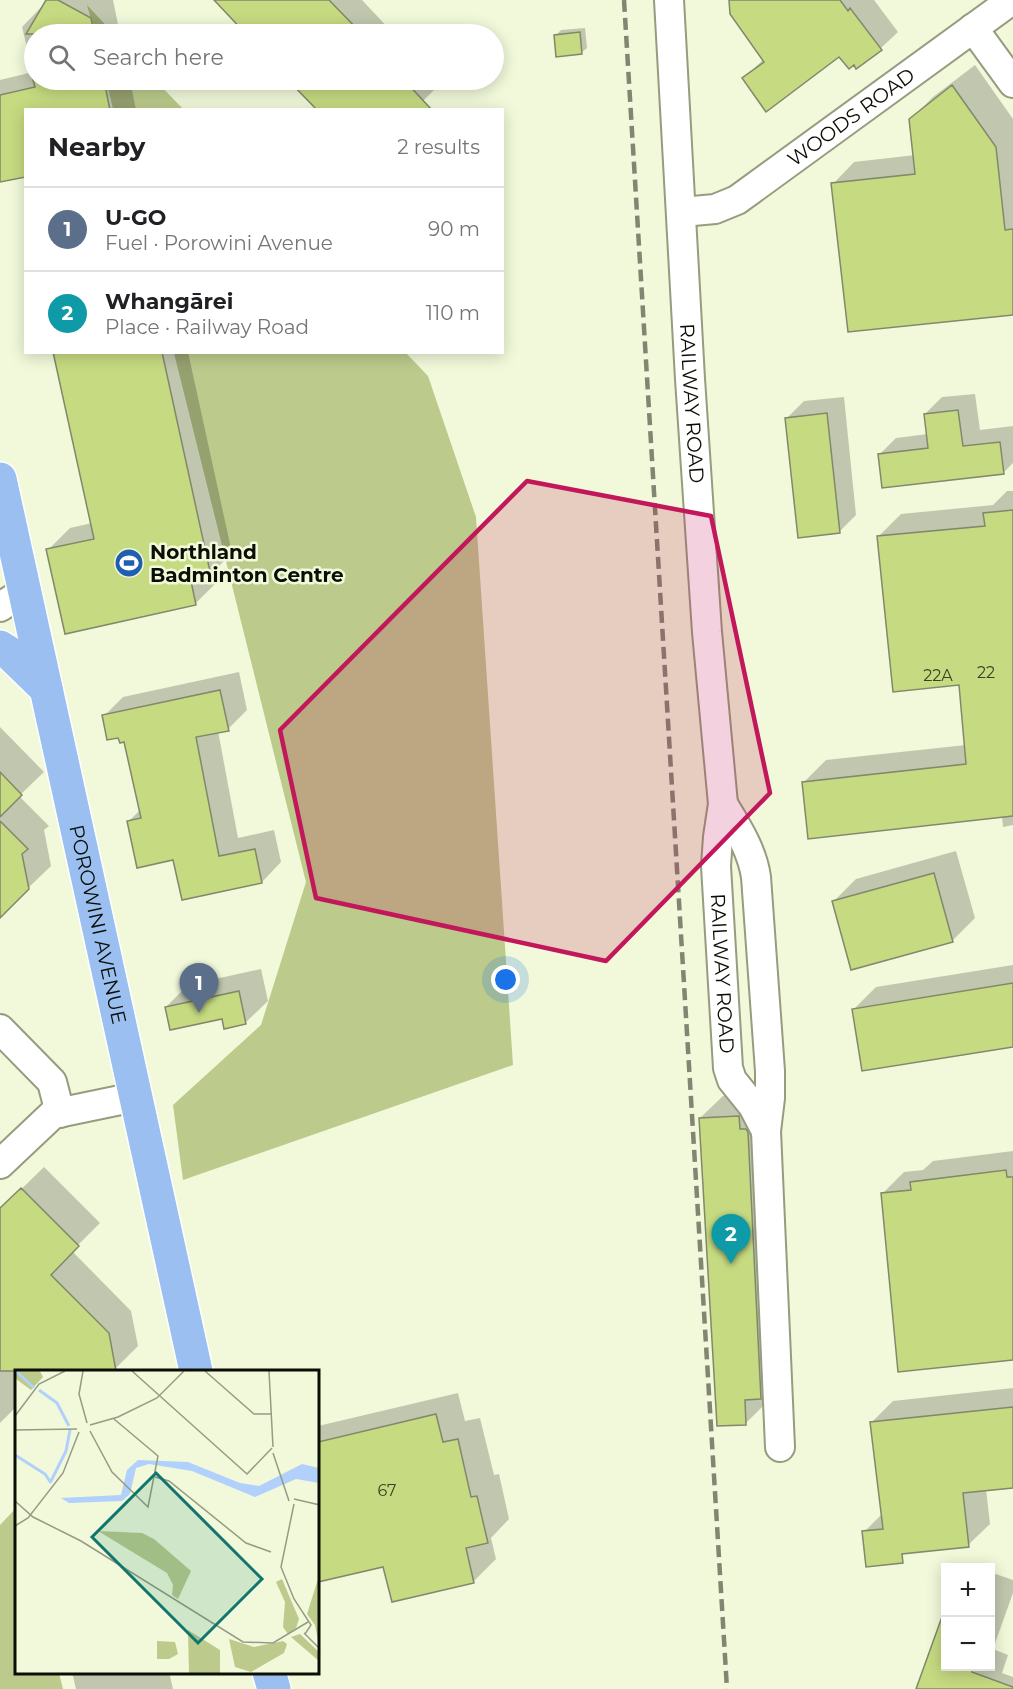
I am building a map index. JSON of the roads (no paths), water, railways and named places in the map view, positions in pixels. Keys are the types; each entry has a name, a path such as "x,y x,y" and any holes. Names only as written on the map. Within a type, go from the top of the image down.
{"main road":[{"name":"POROWINI AVENUE","path":"0,479 11,583 46,689 196,1370"},
{"path":"0,647 46,689"},
{"path":"270,1674 274,1689"}],"street":[{"name":"RAILWAY ROAD","path":"669,0 707,633 723,804 716,866 729,1072 735,1085 757,1112 766,1131"},
{"name":"WOODS ROAD","path":"682,212 707,211 736,200 1012,0"},
{"path":"973,28 1013,83"},
{"name":"RAILWAY ROAD","path":"723,804 748,848 756,877 770,1071 766,1131 780,1447"},
{"path":"0,1029 52,1082 60,1113"},
{"path":"0,1164 53,1114 135,1097"}],"railway":[{"path":"624,0 727,1689"}],"place":[{"name":"Northland Badminton Centre","path":"129,563"},
{"name":"U-GO","path":"199,1013"},
{"name":"Whangārei","path":"731,1264"}]}
